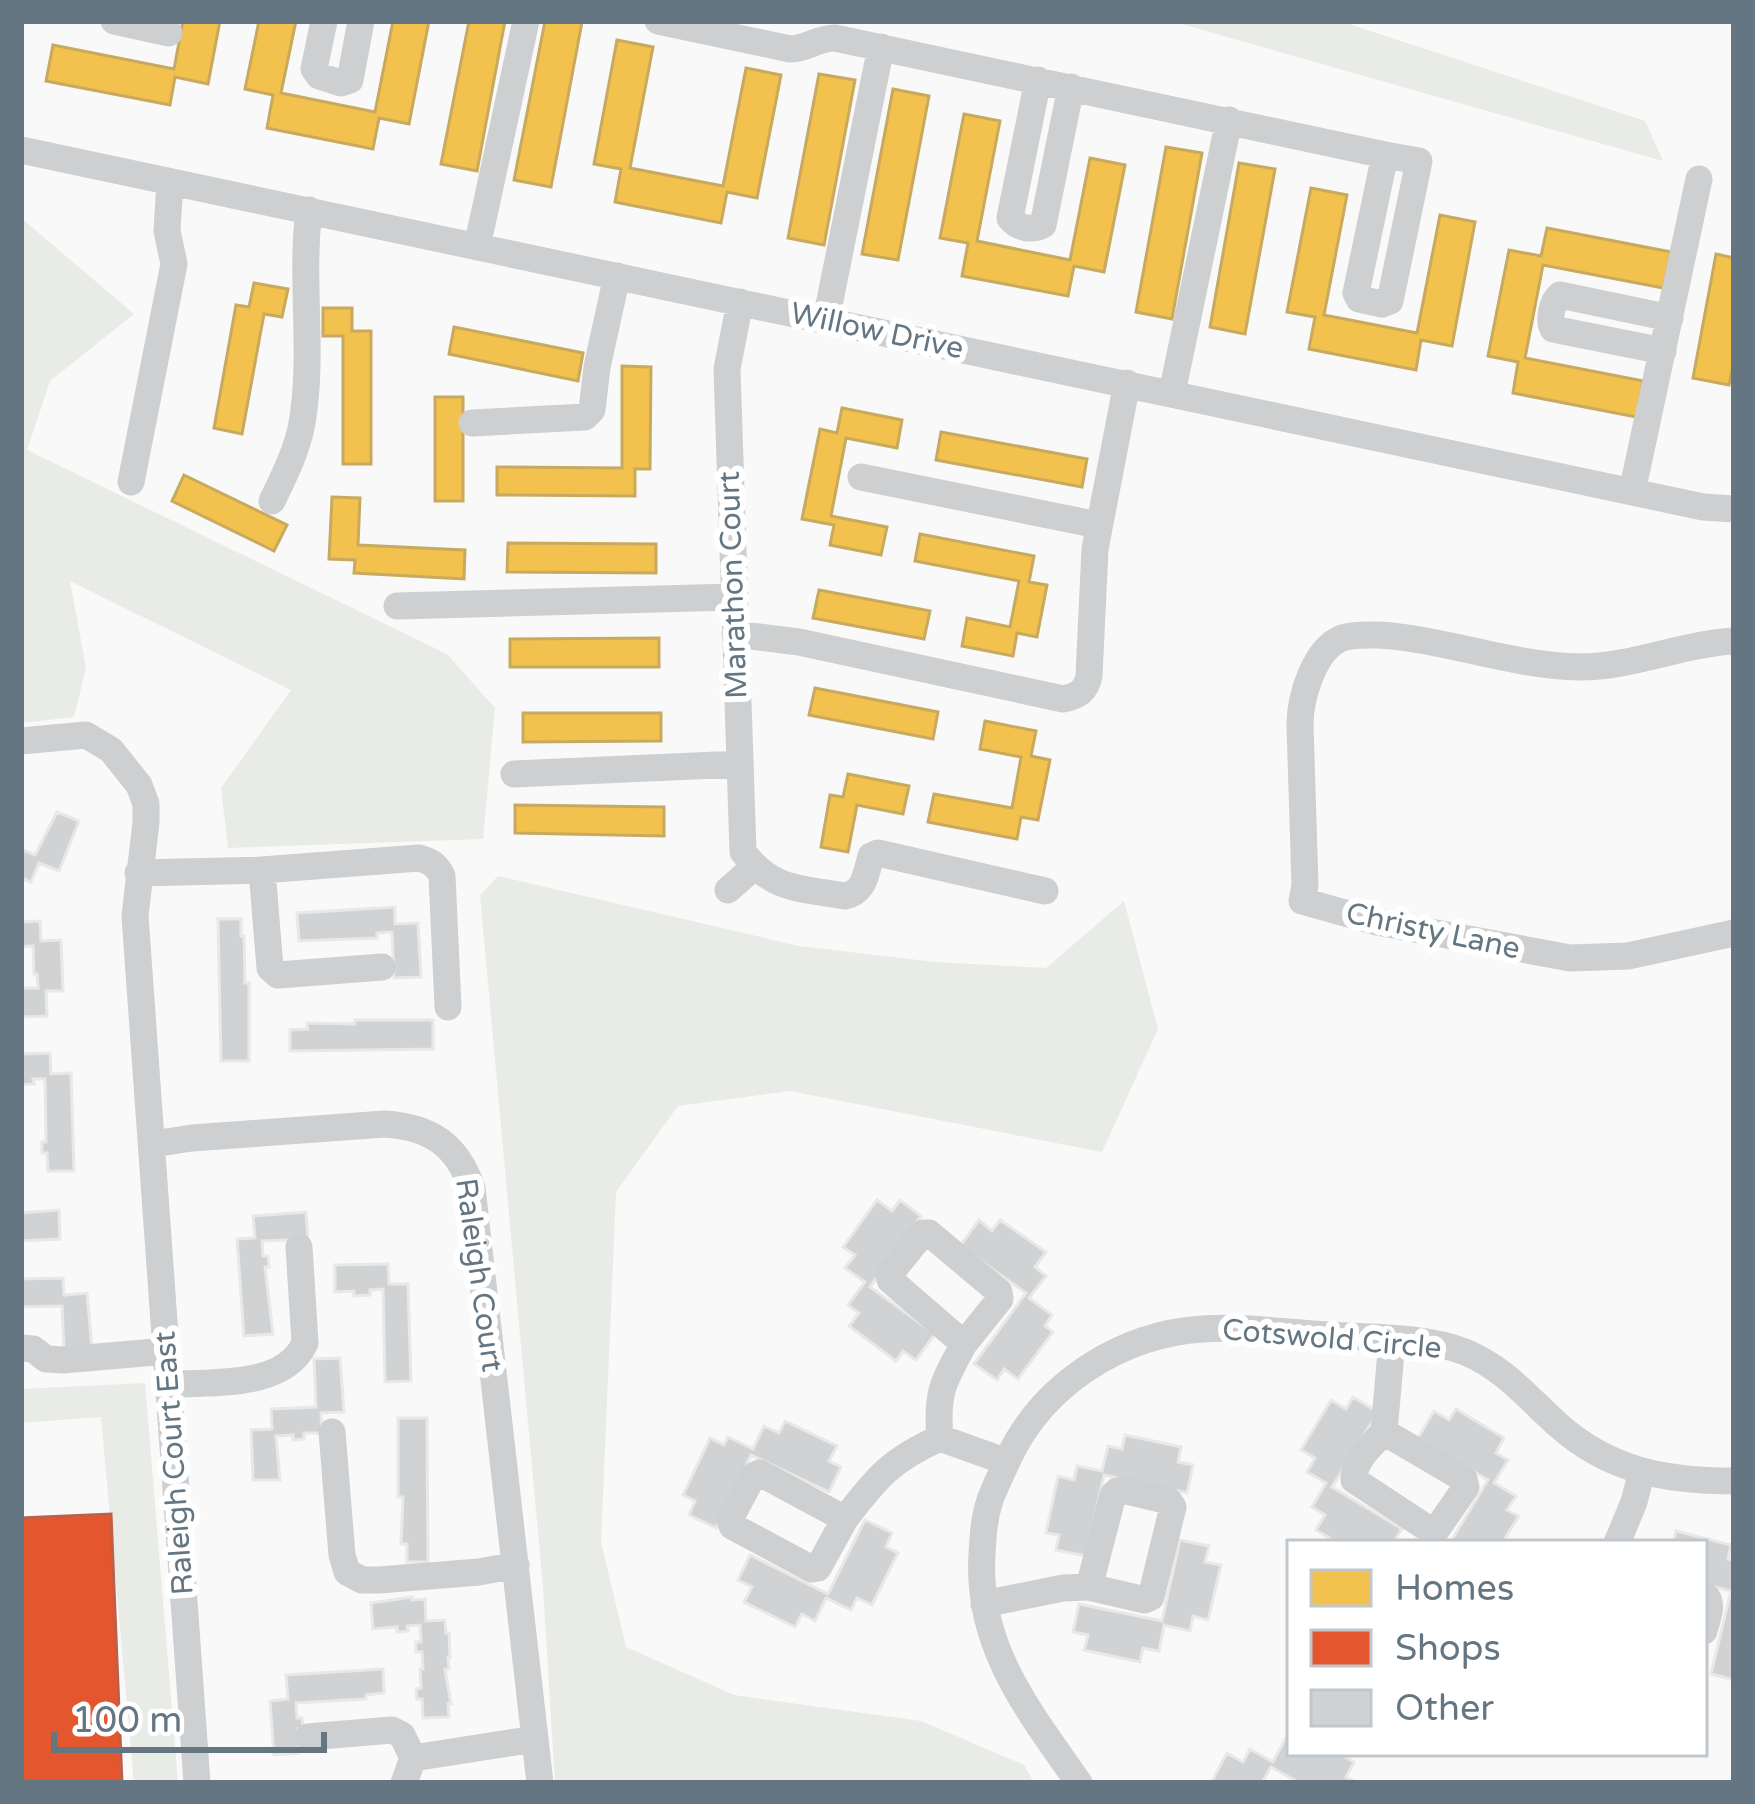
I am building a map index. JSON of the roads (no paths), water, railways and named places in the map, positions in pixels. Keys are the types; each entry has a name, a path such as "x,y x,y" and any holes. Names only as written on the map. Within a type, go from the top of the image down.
{"street":[{"path":"114,21 169,33"},
{"path":"324,21 314,69 319,76 341,83 350,80 362,21"},
{"path":"477,247 526,21"},
{"path":"658,21 790,49 835,38 1419,161 1390,301 1382,304 1359,299 1356,293 1385,155"},
{"path":"826,320 881,47"},
{"path":"1037,80 1010,218 1016,225 1035,229 1043,226 1071,87"},
{"path":"1172,393 1229,120"},
{"name":"Willow Drive","path":"21,151 1703,507 1734,509"},
{"path":"1632,492 1700,179"},
{"path":"131,482 174,264 166,213 170,182"},
{"path":"272,501 297,444 305,398 304,251 309,210"},
{"path":"472,423 585,417 592,410 617,276"},
{"path":"1663,351 1553,329 1554,300 1560,295 1670,318"},
{"name":"Marathon Court","path":"740,302 727,369 741,838 743,852 754,866"},
{"path":"735,634 799,642 1063,699 1075,697 1090,676 1098,525 1126,383"},
{"path":"861,477 1098,525"},
{"path":"397,605 733,596"},
{"name":"Christy Lane","path":"1734,641 1581,667 1365,634 1341,638 1324,652 1300,703 1302,901 1377,922 1570,958 1628,956 1734,933"},
{"name":"Raleigh Court East","path":"21,741 86,735 111,750 139,785 146,804 135,916 197,1783"},
{"path":"514,774 739,764"},
{"path":"728,890 754,866 774,882 854,894 871,856 878,853 1045,891"},
{"path":"138,873 262,870 419,858 434,864 442,876 448,1007"},
{"path":"262,870 270,968 278,975 382,967"},
{"name":"Raleigh Court","path":"152,1144 386,1124 414,1127 435,1137 450,1148 466,1171 472,1188 540,1783"},
{"path":"168,1385 254,1378 276,1373 299,1357 305,1343 299,1247"},
{"name":"Cotswold Circle","path":"1079,1783 1004,1668 983,1604 981,1565 991,1497 1026,1426 1060,1388 1101,1359 1181,1331 1219,1328 1445,1346 1484,1361 1518,1385 1573,1438 1613,1462 1687,1481 1734,1481"},
{"path":"1384,1432 1392,1340"},
{"path":"940,1438 940,1394 964,1344"},
{"path":"21,1348 33,1349 46,1359 63,1360 167,1352"},
{"path":"332,1432 347,1572 362,1580 379,1580 516,1565"},
{"path":"845,1519 892,1463 940,1438 1007,1462"},
{"path":"1618,1540 1642,1471"},
{"path":"983,1604 1089,1587"},
{"path":"308,1737 392,1730 402,1735 409,1771 535,1739"}]}
